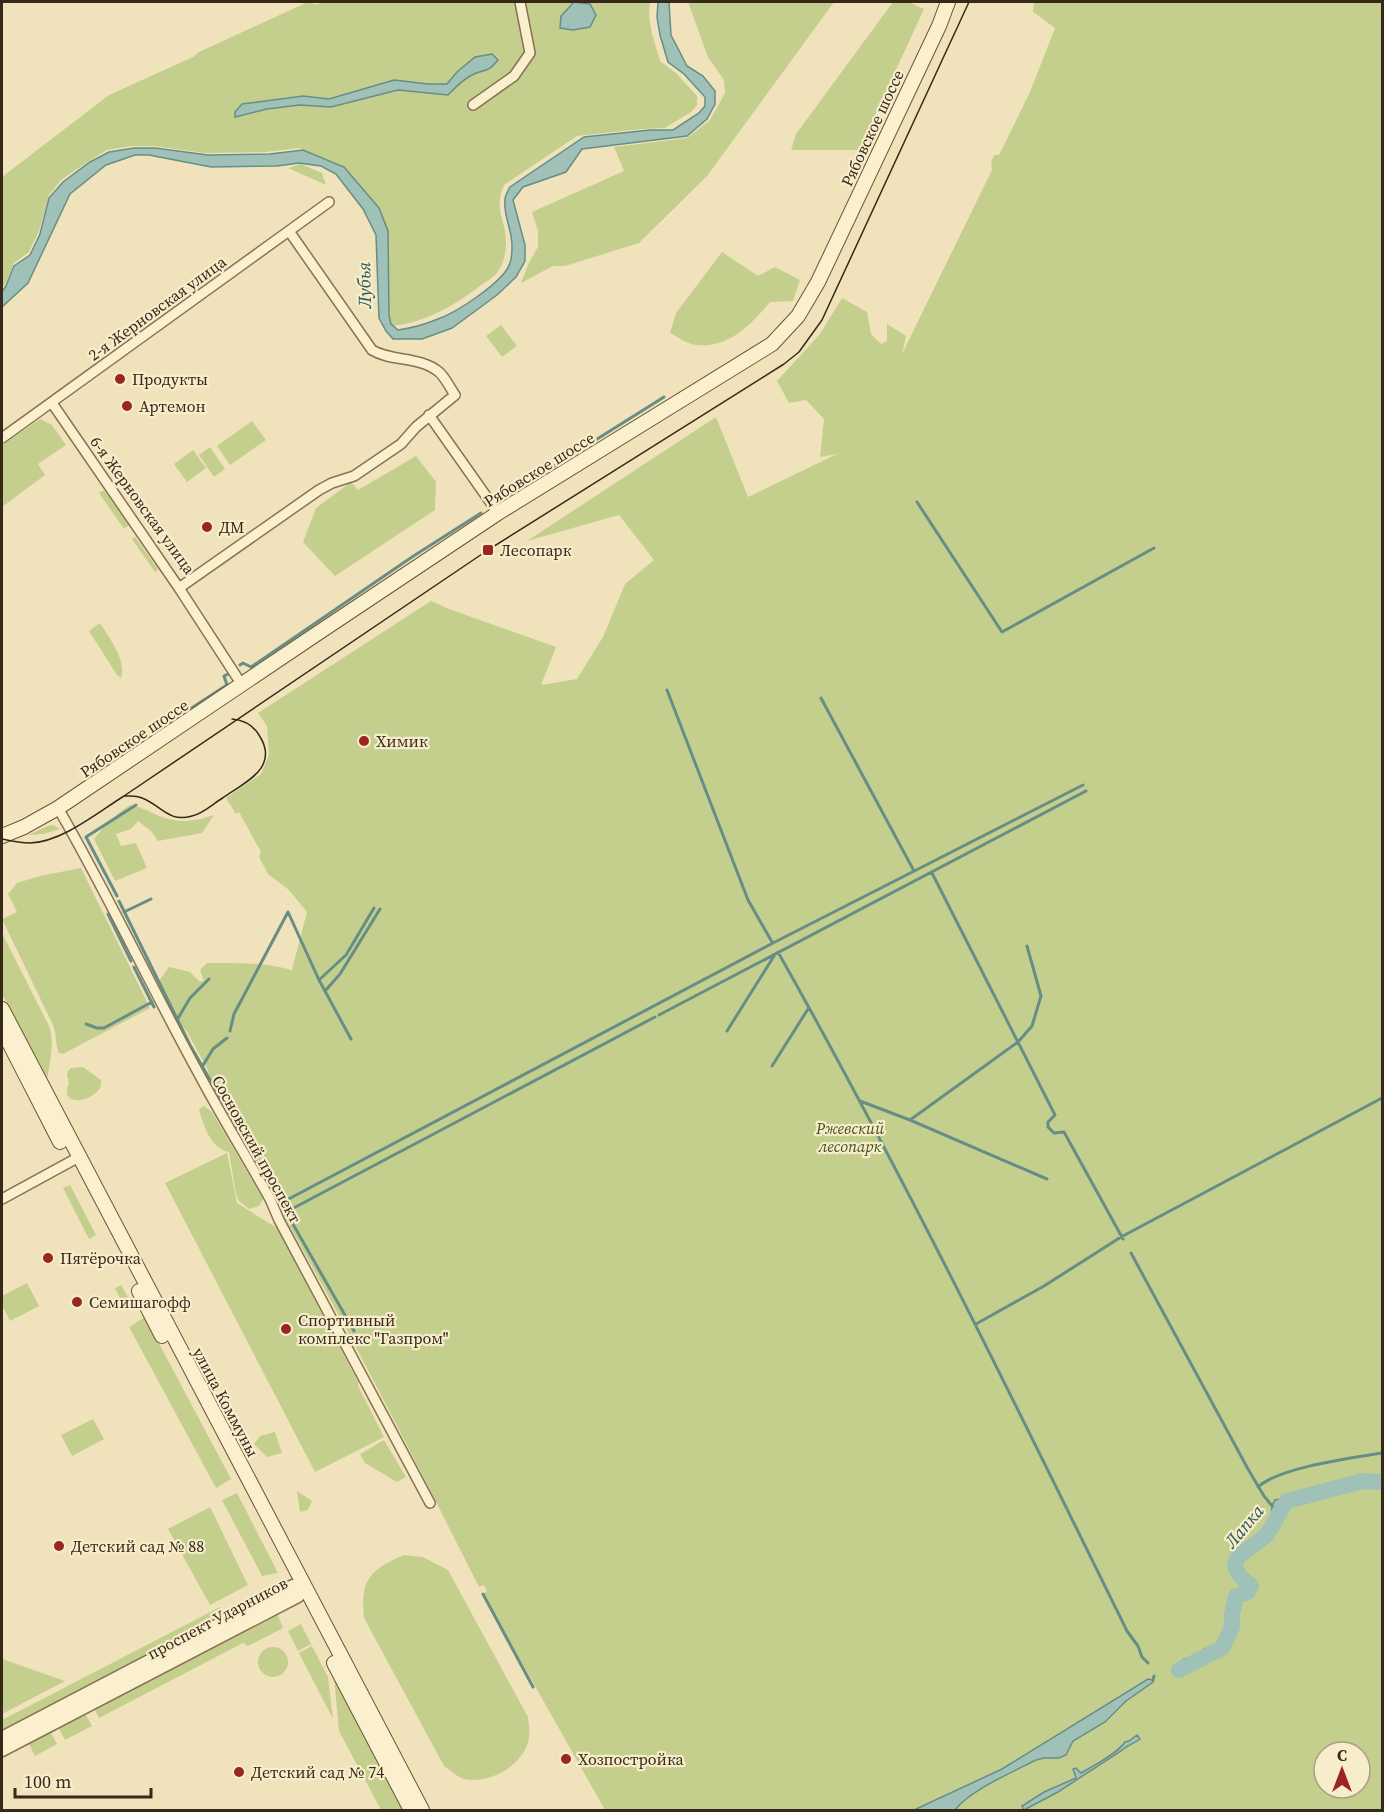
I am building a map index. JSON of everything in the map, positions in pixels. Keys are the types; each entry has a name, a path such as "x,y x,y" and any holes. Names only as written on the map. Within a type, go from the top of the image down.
{"main road":[{"name":"Рябовское шоссе","path":"2,836 58,808 498,513 772,344 798,316 818,282 939,26 948,2"},
{"name":"улица Коммуны","path":"2,1009 75,1159 299,1589 411,1810"},
{"name":"улица Коммуны","path":"2,1029 75,1159"},
{"name":"улица Коммуны","path":"299,1589 422,1810"}],"street":[{"path":"473,105 514,76 530,53 520,2"},
{"name":"2-я Жерновская улица","path":"2,438 329,202"},
{"name":"6-я Жерновская улица","path":"52,403 180,588 319,490 354,476 401,444 429,415 455,395 439,372 424,364 381,356 372,350 289,231"},
{"path":"429,415 498,513"},
{"path":"180,588 242,685"},
{"name":"Сосновский проспект","path":"58,808 110,902 199,1074 270,1199 279,1220 430,1503"},
{"path":"2,1199 75,1159"},
{"name":"проспект Ударников","path":"2,1738 299,1589"},
{"name":"проспект Ударников","path":"2,1750 299,1589"}],"green space":[{"path":"308,2 314,5 326,2 650,2 649,16 652,34 660,61 676,73 697,96 697,105 691,112 665,128 577,136 504,185 500,208 506,247 504,260 498,271 451,306 417,321 393,326 386,320 383,228 350,176 340,165 299,148 266,152 205,153 153,146 132,146 107,150 62,179 49,195 39,231 29,252 14,263 2,288 2,177 109,95"},
{"path":"688,2 834,2 707,176 639,243 565,266 553,266 521,283 538,247 538,231 532,212 624,171 614,147 687,138 710,120 725,93 724,80 708,57"},
{"path":"893,2 909,2 924,9 859,150 791,150 796,134"},
{"name":"Ржевский лесопарк","path":"1037,2 1382,2 1382,1810 605,1810 483,1594 487,1591 484,1585 479,1587 359,1353 283,1215 285,1214 278,1201 268,1191 217,1098 207,1068 186,1030 170,1013 159,981 169,967 190,972 199,981 204,981 200,970 207,963 261,964 292,970 307,912 289,890 268,874 259,857 261,852 239,812 236,814 226,798 261,774 269,755 267,726 258,713 431,601 556,647 541,685 577,679 603,637 625,584 654,560 619,515 527,541 716,417 748,497 837,454 820,457 824,419 806,400 789,403 777,381 820,334 842,298 867,312 871,334 881,344 887,341 887,324 906,336 902,354 992,170 991,162 994,155 999,155 1030,92 1055,28 1033,12 1034,3"},
{"path":"301,164 322,173 326,185 288,168"},
{"path":"722,252 758,276 775,267 800,280 793,301 770,302 747,327 728,339 708,345 689,343 670,333 676,313"},
{"path":"501,325 517,346 502,357 486,336"},
{"path":"40,419 52,425 66,445 38,464 45,475 2,507 2,445"},
{"path":"252,421 266,440 230,465 217,446"},
{"path":"210,447 225,469 214,477 199,455"},
{"path":"193,450 206,468 187,482 174,464"},
{"path":"416,456 436,482 435,510 335,576 303,542 316,508 351,482 358,490"},
{"path":"104,490 129,525 124,529 99,493"},
{"path":"135,537 158,569 155,572 132,539"},
{"path":"100,623 122,664 121,678 89,631"},
{"path":"130,805 179,821 214,815 202,833 158,841 151,831 138,821 131,829 116,834 121,846 136,843 147,868 115,881 94,839 110,820"},
{"path":"53,825 60,829 28,835 48,826"},
{"path":"81,868 150,1008 63,1054 59,1053 53,1025 2,919 17,912 8,894 17,883"},
{"path":"2,933 49,1026 52,1046 47,1079 2,994"},
{"path":"83,1067 101,1080 101,1087 90,1097 75,1100 69,1097 67,1092 69,1083 67,1075 71,1068"},
{"path":"204,1106 212,1112 263,1199 259,1206 249,1209 239,1201 229,1152 217,1146 209,1135 199,1109"},
{"name":"Cпортивный комплекс \"Газпром\"","path":"227,1153 237,1203 277,1228 358,1382 384,1437 315,1472 165,1183"},
{"path":"70,1185 96,1235 89,1239 63,1188"},
{"path":"27,1283 39,1306 10,1321 2,1305 2,1296"},
{"path":"121,1285 132,1304 125,1308 115,1288"},
{"path":"145,1317 231,1479 216,1488 129,1327"},
{"path":"93,1419 104,1439 72,1456 61,1435"},
{"path":"275,1432 282,1453 267,1457 254,1444 260,1436"},
{"path":"384,1440 406,1477 397,1482 365,1463 360,1454"},
{"path":"297,1491 312,1501 308,1510 300,1512"},
{"path":"237,1493 278,1573 262,1576 222,1500"},
{"path":"210,1507 248,1585 210,1605 168,1529"},
{"path":"404,1555 423,1557 448,1570 528,1717 529,1739 523,1753 510,1767 492,1777 464,1779 444,1766 364,1618 364,1594 370,1578 383,1565"},
{"path":"220,1607 223,1612 205,1622 207,1627 2,1734 2,1720"},
{"path":"277,1613 283,1628 248,1646 243,1643 99,1718 94,1708"},
{"path":"301,1624 311,1644 298,1651 288,1631"},
{"path":"312,1646 328,1677 333,1719 299,1653"},
{"path":"273,1647 279,1648 287,1656 287,1668 279,1676 273,1677 267,1676 259,1668 258,1662 259,1656 267,1648"},
{"path":"2,1659 65,1681 2,1714"},
{"path":"334,1677 404,1810 381,1810 339,1731"},
{"path":"85,1713 92,1726 65,1740 58,1727"},
{"path":"50,1731 57,1744 35,1756 28,1742"}],"water":[{"path":"574,2 590,4 596,15 590,27 573,30 560,28 561,16"},
{"path":"658,2 669,2 671,35 687,66 703,76 715,91 715,104 707,119 687,136 582,149 566,172 523,187 513,200 525,245 525,261 516,277 497,295 452,328 422,339 393,339 386,331 379,318 376,235 363,209 336,174 321,166 299,163 277,166 211,167 149,155 135,155 106,165 70,194 28,283 2,307 2,292 14,266 30,255 40,234 49,198 63,182 90,162 109,152 134,148 155,148 208,155 270,154 303,150 344,167 379,208 388,231 391,324 398,330 424,324 446,315 490,287 506,271 510,263 512,239 505,205 510,187 584,137 650,130 673,130 699,113 705,106 705,97 684,74 668,62 657,17"},
{"path":"492,54 498,60 494,64 465,79 448,95 398,90 331,107 300,105 267,109 235,117 235,112 242,104 303,96 329,99 394,80 447,84 475,57"},
{"path":"1285,1498 1293,1500 1292,1504 1275,1520 1272,1505 1275,1500"},
{"path":"1227,1640 1224,1648 1186,1673 1180,1673 1177,1667 1184,1659 1197,1656 1204,1649 1220,1645"},
{"path":"1148,1679 1153,1682 1126,1701 1105,1722 1073,1741 1066,1755 1059,1758 1036,1760 971,1795 955,1810 914,1810 1002,1769"},
{"path":"1137,1735 1140,1739 1138,1741 1058,1792 1024,1810 1022,1806 1044,1792 1076,1778 1073,1769 1076,1768 1081,1773 1111,1755"}],"waterway":[{"path":"500,500 664,397"},
{"path":"917,502 1002,632 1154,548"},
{"path":"240,665 243,663 251,667 412,557 481,513"},
{"path":"167,724 227,685 224,676 228,674"},
{"path":"667,690 748,900 772,942"},
{"path":"821,698 914,871"},
{"path":"119,901 190,1045 281,1203 773,943 1083,785"},
{"path":"659,1015 1086,791"},
{"path":"117,896 86,837 136,805"},
{"path":"932,873 1055,1115 1048,1122 1048,1127 1054,1133 1064,1132 1123,1239"},
{"path":"124,912 151,899"},
{"path":"319,980 346,955 374,908"},
{"path":"325,991 340,974 380,909"},
{"path":"288,912 319,980 351,1039"},
{"path":"230,1031 234,1014 288,912"},
{"path":"108,914 131,961"},
{"path":"860,1101 910,1120 1018,1042 1032,1026 1041,996 1027,946"},
{"path":"778,952 914,1204 1127,1631 1148,1663"},
{"path":"727,1031 774,956"},
{"path":"134,967 154,1007"},
{"path":"177,1020 190,998 209,979"},
{"path":"86,1024 104,1028 152,1002"},
{"path":"772,1066 808,1009"},
{"path":"354,1331 286,1212 655,1017"},
{"path":"202,1067 213,1049 227,1038"},
{"path":"976,1324 1044,1286 1121,1237 1382,1098"},
{"path":"910,1120 1047,1179"},
{"path":"1131,1253 1248,1469 1273,1507"},
{"path":"1258,1487 1268,1480 1299,1469 1382,1453"},
{"name":"Лапка","path":"1179,1670 1222,1648 1232,1627 1236,1596 1248,1592 1251,1586 1241,1576 1236,1568 1236,1562 1239,1556 1267,1534 1287,1501 1363,1481 1382,1482"},
{"path":"483,1594 533,1687"},
{"path":"1153,1680 1154,1676"}],"tram line":[{"path":"2,839 27,843 42,841 79,826 488,550 784,364 799,352 822,320 969,2"},
{"path":"124,796 140,797 171,815 184,818 200,813 242,785 263,765 264,746 257,731 244,722 232,719"}],"place":[{"name":"Продукты","path":"120,379"},
{"name":"Артемон","path":"127,406"},
{"name":"ДМ","path":"207,527"},
{"name":"Лесопарк","path":"488,550"},
{"name":"Химик","path":"364,741"},
{"name":"Пятёрочка","path":"48,1258"},
{"name":"Семишагофф","path":"77,1302"},
{"name":"Cпортивный комплекс \"Газпром\"","path":"286,1329"},
{"name":"Детский сад № 88","path":"59,1546"},
{"name":"Хозпостройка","path":"566,1759"},
{"name":"Детский сад № 74","path":"239,1772"}],"water label":[{"name":"Лубья","path":"364,285"}]}
